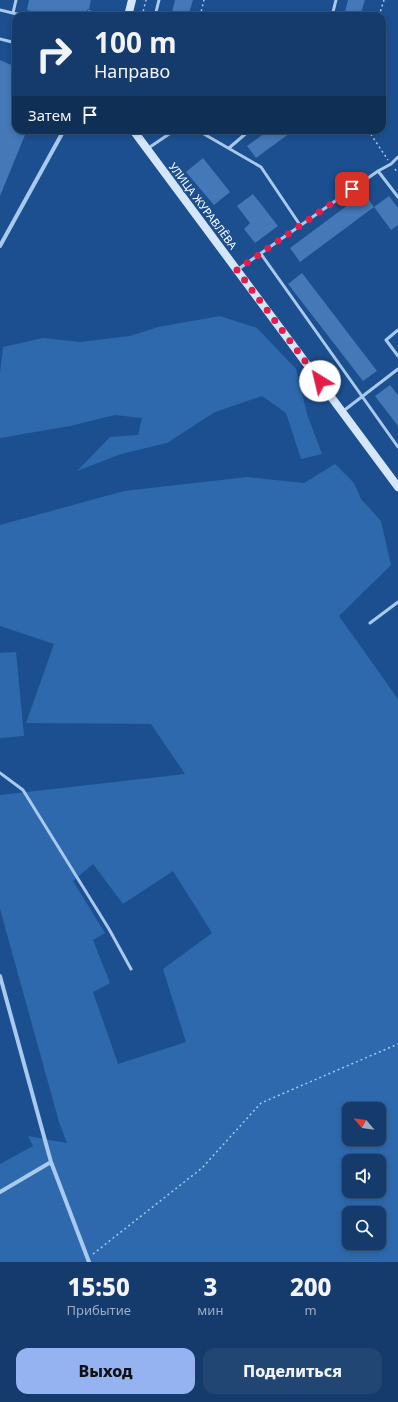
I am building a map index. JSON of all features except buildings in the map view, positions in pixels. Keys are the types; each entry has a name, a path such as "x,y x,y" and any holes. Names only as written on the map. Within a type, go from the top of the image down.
{"street":[{"path":"129,12 132,0"},
{"path":"0,246 62,134"},
{"name":"УЛИЦА ЖУРАВЛЁВА","path":"136,134 398,487"},
{"path":"0,976 51,1162 89,1260"},
{"path":"0,1192 51,1162"}],"lane":[{"path":"13,12 16,0"},
{"path":"155,12 159,0"},
{"path":"333,12 336,0"},
{"path":"0,10 12,13"},
{"path":"0,39 12,41"},
{"path":"147,149 169,134"},
{"path":"204,134 261,167 300,225"},
{"path":"229,148 245,134"},
{"path":"237,270 378,171 391,164 398,157"},
{"path":"378,171 398,197"},
{"path":"261,254 398,447"},
{"path":"398,330 386,340 398,356"},
{"path":"342,412 398,369"},
{"path":"370,622 398,602"},
{"path":"0,773 23,790 109,929 131,969"}],"path":[{"path":"143,12 146,0"},
{"path":"201,12 204,0"},
{"path":"380,12 384,0"},
{"path":"371,134 391,164"},
{"path":"89,1260 202,1168 261,1103 398,1045"}],"shaded area":[{"path":"220,316 257,328 296,369 307,414 322,454 301,459 286,413 262,396 215,412 167,443 121,454 77,471 110,437 138,435 142,418 115,415 70,426 0,438 0,373 3,347 43,338 80,342 130,336 158,327"},
{"path":"335,464 354,483 361,499 381,521 391,565 339,616 398,699 398,1262 0,1262 0,1164 33,1146 28,1136 67,1143 59,1122 0,909 0,795 185,774 151,724 26,723 54,644 0,626 0,525 124,491 247,477 304,483","holes":["93,864 123,904 173,871 212,933 163,969 186,1042 118,1064 93,992 110,983 93,940 105,933 73,881"]},
{"path":"16,652 24,736 0,738 0,653"}],"route":[{"path":"320,381 237,270 352,189"}]}
